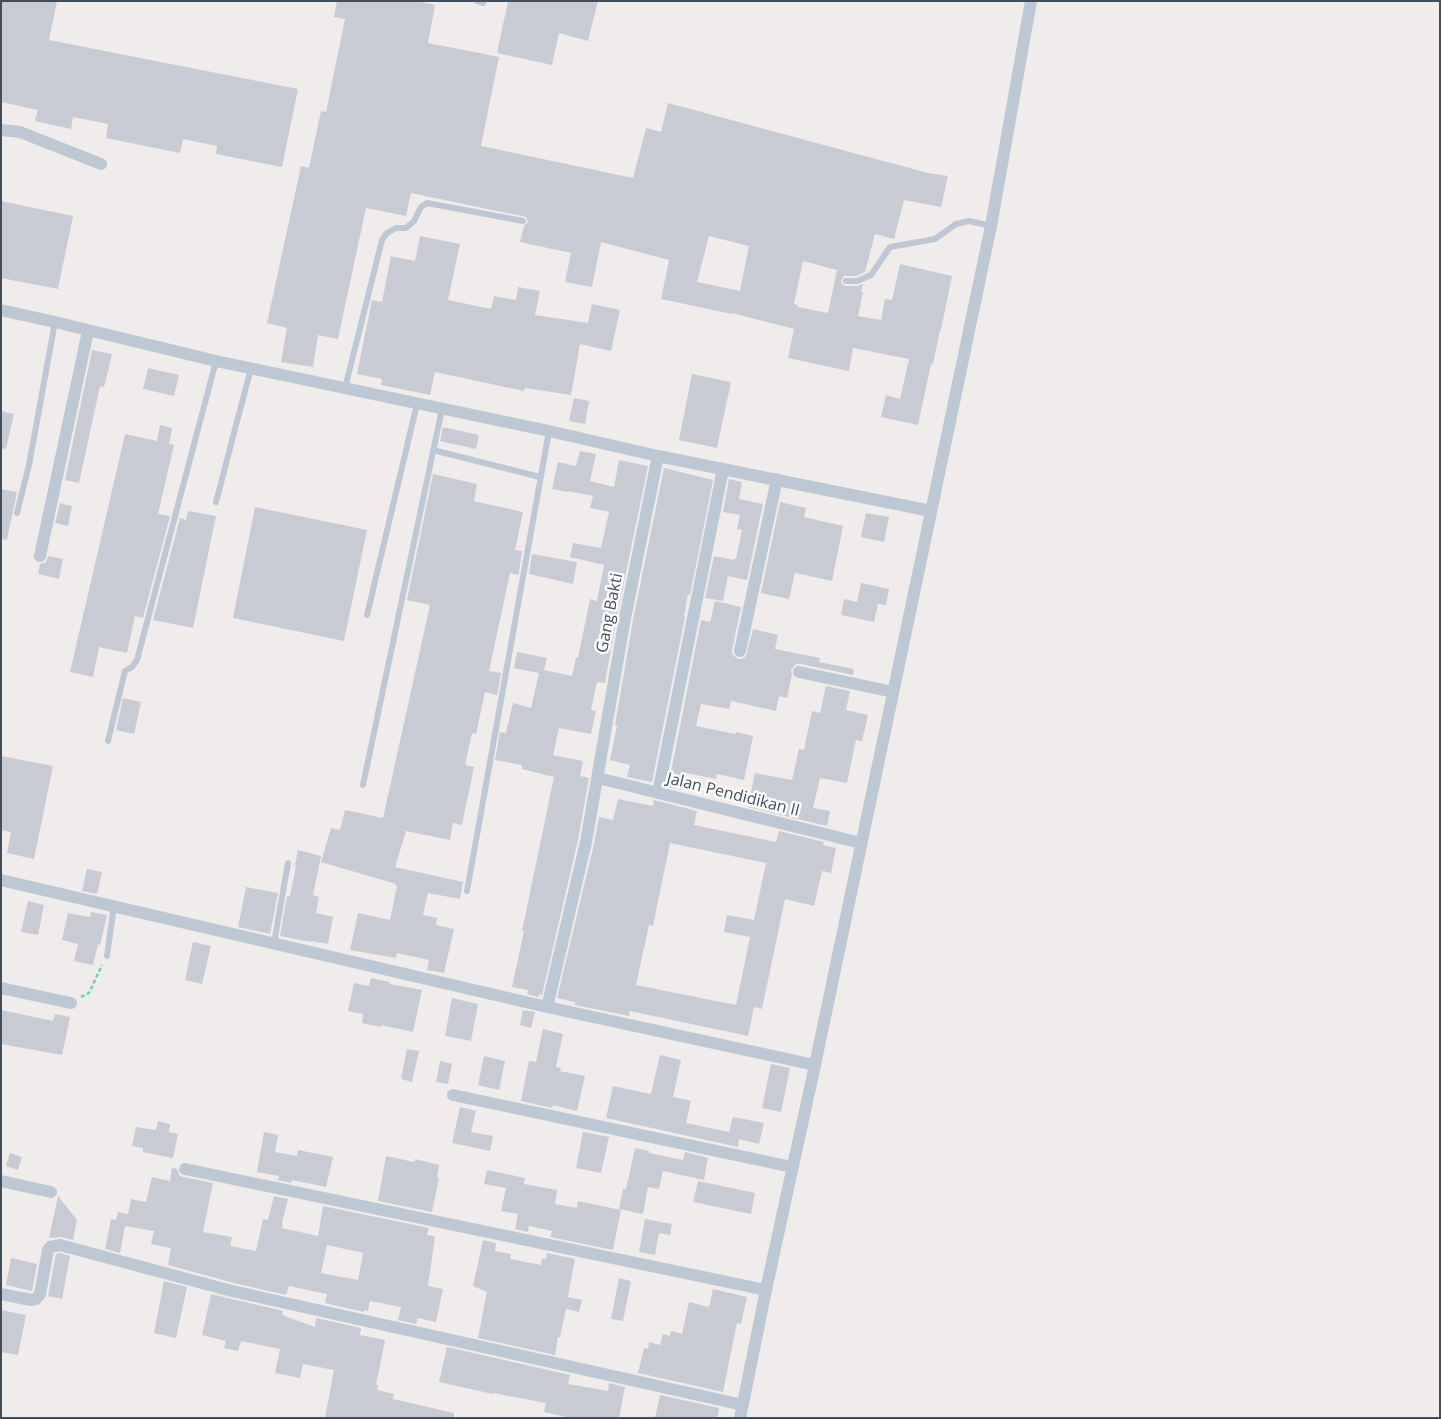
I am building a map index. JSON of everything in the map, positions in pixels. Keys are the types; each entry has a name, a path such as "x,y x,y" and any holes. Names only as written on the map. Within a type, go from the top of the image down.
{"street":[{"path":"740,1418 991,226 1031,1"},
{"path":"1,130 20,132 101,164"},
{"path":"2,314 55,322 216,361 549,431 658,456 931,511"},
{"path":"40,556 88,331"},
{"name":"Gang Bakti","path":"547,1007 586,842 625,618 658,456"},
{"path":"658,793 723,469"},
{"path":"740,651 777,479"},
{"path":"799,672 893,692"},
{"name":"Jalan Pendidikan II","path":"598,778 861,843"},
{"path":"1,880 547,1007 814,1064"},
{"path":"1,988 71,1003"},
{"path":"453,1095 792,1167"},
{"path":"185,1169 766,1290"},
{"path":"1,1181 51,1192"},
{"path":"1,1294 32,1300 38,1297 48,1250 50,1247 60,1246 232,1291 743,1405"}],"lane":[{"path":"477,1 484,1"},
{"path":"345,388 382,240 387,233 396,228 406,228 414,221 421,207 427,203 522,221"},
{"path":"846,281 857,281 871,275 890,247 935,240 956,224 969,221 991,226"},
{"path":"17,513 29,466 55,322"},
{"path":"108,741 125,671 137,660 216,361"},
{"path":"216,502 251,368"},
{"path":"367,615 416,404"},
{"path":"363,785 442,409"},
{"path":"466,891 549,431"},
{"path":"433,450 540,477"},
{"path":"274,943 288,863"},
{"path":"106,956 114,906"}],"path":[{"path":"71,1003 89,993 106,956"}],"building":[{"path":"1,1 57,1 49,40 298,89 282,167 216,154 217,146 183,139 180,153 106,138 108,124 73,117 71,129 35,121 38,110 1,102"},
{"path":"337,1 417,1 435,5 428,43 499,57 481,146 633,178 646,128 661,132 668,103 928,173 948,176 941,207 904,200 894,239 875,234 865,272 856,276 844,276 841,281 846,286 863,284 858,316 881,320 885,299 892,300 900,264 952,276 918,425 881,417 886,395 900,399 909,359 853,348 849,371 788,358 794,329 732,313 661,299 669,260 601,242 592,287 565,282 571,253 520,242 524,226 528,222 526,217 411,193 406,216 366,208 338,339 318,335 313,367 281,362 287,328 267,323 301,166 309,168 321,111 326,112 345,19 334,17","holes":["709,236 749,246 740,291 697,282","803,261 837,270 828,313 798,307 798,305 794,304"]},
{"path":"508,1 598,1 588,41 559,33 552,65 497,53"},
{"path":"1,201 73,216 58,289 1,278"},
{"path":"420,236 460,244 448,300 491,309 494,296 516,300 518,287 540,291 535,315 588,323 592,304 620,310 611,351 580,344 571,395 525,388 524,391 435,372 430,395 381,385 382,379 357,374 372,300 382,302 391,256 415,261"},
{"path":"92,350 112,354 104,387 100,386 79,483 65,480"},
{"path":"148,368 179,375 174,396 143,389"},
{"path":"692,374 731,382 717,448 679,440"},
{"path":"574,398 589,401 585,424 569,421"},
{"path":"1,411 14,414 6,449 1,448"},
{"path":"160,425 172,428 169,444 174,445 158,514 170,516 143,618 135,616 127,653 99,647 93,677 70,672 125,434 157,441"},
{"path":"443,427 479,435 476,449 440,441"},
{"path":"580,451 596,454 590,481 614,487 619,460 648,466 605,683 597,682 591,710 596,711 591,734 559,728 553,755 583,761 580,776 589,778 578,840 542,995 539,994 538,997 527,994 528,990 512,987 554,777 522,769 522,765 495,760 500,732 506,733 513,703 531,708 539,673 514,668 517,652 547,658 544,670 572,676 576,657 578,658 590,599 597,601 604,565 570,557 573,543 601,548 609,512 590,508 593,496 552,489 558,462 576,466"},
{"path":"664,468 713,480 690,595 688,594 652,782 627,777 630,765 610,760 633,620"},
{"path":"433,474 477,484 474,501 523,512 515,550 522,551 519,572 518,575 510,573 489,671 501,673 498,691 497,695 485,692 476,734 472,733 465,765 474,767 462,825 453,823 450,840 406,831 395,867 463,882 460,899 428,893 423,915 437,918 436,925 454,929 444,973 427,970 429,960 397,953 396,958 350,950 358,913 390,920 397,886 395,886 396,884 321,862 331,828 340,830 345,810 383,818 430,605 407,600"},
{"path":"729,479 742,482 739,499 763,504 747,580 728,576 723,601 705,598 714,556 736,559 742,530 737,529 740,515 723,512"},
{"path":"1,489 17,492 7,540 1,539"},
{"path":"780,502 806,508 804,517 843,526 832,581 795,573 789,599 761,593"},
{"path":"60,503 72,506 68,526 55,523"},
{"path":"255,507 367,530 344,641 233,618"},
{"path":"188,511 216,516 193,628 153,620 180,518 186,520"},
{"path":"866,513 889,517 884,542 861,537"},
{"path":"532,554 577,562 573,584 529,574"},
{"path":"48,556 63,559 59,579 38,574 40,564 46,562"},
{"path":"861,583 889,589 886,605 878,604 874,622 841,615 844,599 857,602"},
{"path":"715,601 741,607 732,650 732,654 738,659 746,656 753,629 778,635 775,649 820,658 819,662 854,669 853,675 796,664 791,670 792,675 787,698 779,696 776,711 731,701 729,709 701,704 696,726 753,736 744,780 717,774 716,779 686,773 682,790 668,787 701,620 710,622"},
{"path":"826,686 850,691 846,710 868,715 862,741 856,740 847,783 820,778 813,808 830,811 827,826 748,807 755,773 792,780 799,749 804,750 812,711 820,713"},
{"path":"123,698 141,702 134,734 116,730"},
{"path":"1,756 53,766 34,859 7,853 11,832 1,830"},
{"path":"618,799 653,806 654,800 697,811 694,825 776,842 779,831 824,842 823,845 836,848 831,873 822,871 814,906 785,899 762,1009 754,1007 748,1036 630,1011 629,1016 575,1005 575,1002 557,998 599,817 613,820","holes":["670,843 766,863 754,920 727,915 724,932 750,937 736,1005 636,985 649,925 653,926"]},
{"path":"298,850 321,856 313,895 319,897 316,913 333,917 328,944 280,936 287,896 290,896"},
{"path":"87,869 102,872 97,894 82,891"},
{"path":"246,887 278,893 270,934 238,927"},
{"path":"28,901 44,905 38,935 21,932"},
{"path":"91,912 107,915 93,965 74,961 78,944 62,940 68,913 90,917"},
{"path":"193,942 211,946 202,984 185,980"},
{"path":"371,978 422,990 413,1032 362,1023 363,1014 348,1011 354,983 369,986"},
{"path":"452,998 478,1004 471,1041 445,1036"},
{"path":"1,1010 53,1021 55,1014 70,1017 62,1055 1,1044"},
{"path":"523,1010 535,1012 531,1028 520,1025"},
{"path":"543,1029 563,1034 556,1067 561,1068 560,1071 585,1076 577,1111 553,1105 552,1108 521,1101 529,1061 536,1062"},
{"path":"407,1049 419,1051 412,1082 401,1079"},
{"path":"660,1055 681,1060 673,1097 691,1101 686,1123 729,1132 733,1117 764,1123 759,1144 739,1139 738,1147 606,1118 613,1086 651,1094"},
{"path":"484,1056 505,1061 499,1090 478,1085"},
{"path":"440,1061 452,1064 448,1084 436,1082"},
{"path":"771,1064 790,1068 781,1112 762,1108"},
{"path":"460,1107 476,1111 471,1132 493,1136 490,1151 452,1143"},
{"path":"158,1121 170,1124 169,1132 178,1134 173,1158 143,1152 143,1148 132,1146 136,1127 156,1130"},
{"path":"264,1132 278,1135 275,1152 297,1156 298,1150 333,1157 326,1187 292,1180 291,1183 278,1180 279,1176 257,1172"},
{"path":"583,1132 609,1137 601,1173 576,1168"},
{"path":"635,1148 683,1160 685,1152 708,1158 704,1180 663,1171 659,1189 648,1187 643,1214 619,1209 623,1189 626,1189"},
{"path":"10,1153 22,1157 18,1170 6,1166"},
{"path":"386,1156 414,1162 415,1159 439,1165 437,1177 439,1178 432,1212 378,1201"},
{"path":"172,1168 177,1169 179,1175 183,1177 213,1183 203,1232 232,1237 230,1246 256,1251 263,1219 268,1220 274,1196 288,1199 282,1228 318,1236 323,1206 429,1228 427,1235 435,1236 428,1286 443,1289 436,1322 418,1318 416,1324 398,1320 401,1307 370,1301 368,1311 364,1310 364,1312 325,1303 327,1294 289,1286 286,1295 168,1265 171,1248 151,1244 154,1231 125,1226 120,1253 105,1249 111,1219 116,1220 118,1212 128,1214 131,1199 146,1202 152,1177 170,1181","holes":["327,1245 363,1253 358,1280 321,1273"]},
{"path":"487,1170 525,1178 524,1184 557,1190 555,1204 577,1208 578,1201 621,1210 613,1250 550,1237 552,1231 529,1226 528,1232 515,1229 518,1214 501,1211 506,1188 484,1184"},
{"path":"698,1181 755,1193 751,1214 693,1202"},
{"path":"58,1196 77,1220 73,1240 62,1237 49,1238"},
{"path":"645,1219 672,1224 670,1235 659,1233 655,1255 639,1252"},
{"path":"483,1240 496,1243 495,1251 511,1254 510,1259 541,1265 542,1258 546,1259 547,1253 575,1259 568,1297 582,1300 579,1312 566,1309 555,1355 478,1338 487,1292 473,1286"},
{"path":"60,1253 70,1256 62,1299 48,1296 56,1254"},
{"path":"11,1258 37,1264 32,1291 6,1285"},
{"path":"619,1278 631,1281 623,1321 611,1319"},
{"path":"164,1281 187,1287 176,1338 154,1333"},
{"path":"713,1289 747,1297 741,1324 737,1323 723,1392 638,1373 644,1348 648,1349 649,1342 660,1345 663,1334 670,1336 671,1331 682,1334 689,1302 709,1307"},
{"path":"211,1294 283,1311 282,1315 315,1327 316,1318 361,1328 360,1335 385,1340 376,1385 378,1385 377,1390 394,1394 393,1399 454,1413 454,1418 325,1418 334,1370 303,1364 300,1378 275,1373 280,1349 241,1341 238,1351 224,1348 226,1341 202,1335"},
{"path":"1,1310 26,1315 18,1355 1,1352"},
{"path":"447,1347 570,1375 568,1384 608,1391 609,1383 625,1387 619,1418 570,1418 544,1412 546,1403 439,1382"},
{"path":"660,1395 719,1408 718,1415 716,1418 655,1418"}]}
